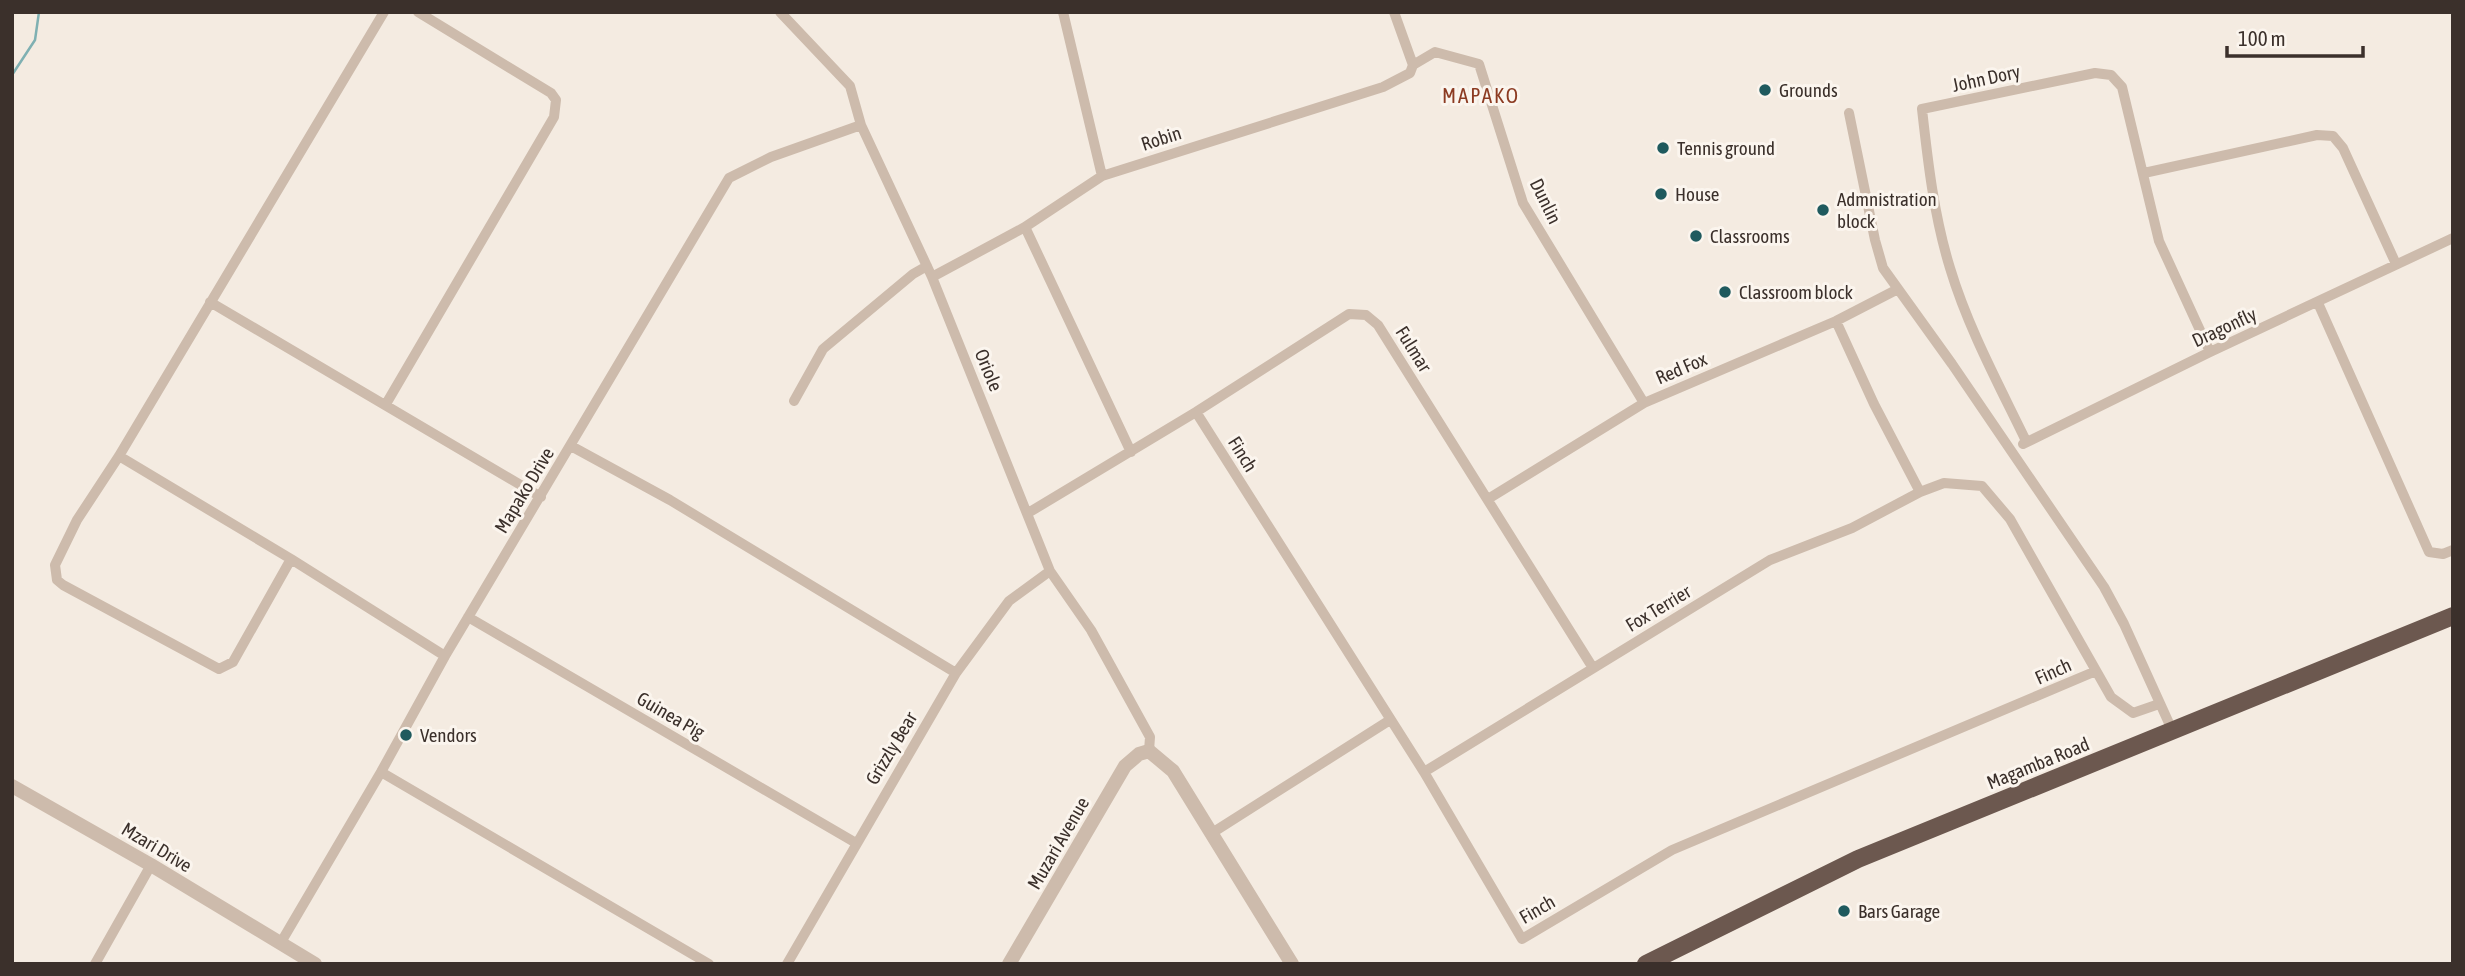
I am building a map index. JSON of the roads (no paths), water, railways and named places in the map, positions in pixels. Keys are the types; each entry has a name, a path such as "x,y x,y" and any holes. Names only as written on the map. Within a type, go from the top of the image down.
{"highway":[{"name":"Magamba Road","path":"1646,964 1858,859 2453,616"}],"street":[{"path":"292,559 233,662 219,668 63,585 57,580 55,565 77,520 119,456 384,12"},
{"path":"386,404 554,117 556,100 551,93 418,12"},
{"name":"Oriole","path":"780,12 850,86 861,125 932,277 1050,571 1091,631 1137,713 1150,737 1149,751"},
{"path":"1063,12 1102,176"},
{"path":"1394,12 1413,65"},
{"name":"Dunlin","path":"1413,65 1435,52 1479,64 1523,203 1644,403"},
{"name":"Robin","path":"932,277 1025,227 1102,176 1383,87 1410,73 1413,65"},
{"name":"John Dory","path":"2026,442 1982,351 1950,269 1930,184 1922,109 2095,73 2111,75 2122,87 2159,241 2210,352"},
{"path":"1849,113 1882,268 1952,364 2104,587 2124,624 2173,732"},
{"name":"Mapako Drive","path":"280,944 381,772 445,656 729,178 771,157 861,125"},
{"path":"2144,173 2317,135 2333,136 2343,148 2396,264"},
{"path":"1025,227 1131,452"},
{"name":"Dragonfly","path":"2012,451 2210,352 2453,238"},
{"path":"794,401 823,349 913,274 927,266"},
{"name":"Red Fox","path":"1488,499 1644,403 1836,321 1898,289"},
{"path":"210,302 541,497"},
{"path":"2318,303 2429,552 2443,554 2453,550"},
{"name":"Fulmar","path":"1028,513 1196,412 1349,314 1366,315 1378,325 1593,668"},
{"path":"1836,321 1874,404 1920,492"},
{"name":"Finch","path":"1196,412 1424,772 1522,939 1672,850 2096,671"},
{"path":"571,446 670,500 956,673"},
{"path":"119,456 292,559 445,656"},
{"name":"Fox Terrier","path":"1424,772 1770,560 1852,528 1920,492 1944,483 1982,486 2010,519 2111,697 2133,713 2160,704"},
{"name":"Grizzly Bear","path":"787,964 956,673 1009,601 1050,571"},
{"name":"Guinea Pig","path":"468,617 856,843"},
{"path":"1212,833 1390,720"},
{"path":"1149,751 1173,771 1292,964"},
{"name":"Muzari Avenue","path":"1009,964 1125,766 1139,754 1149,751"},
{"path":"381,772 709,964"},
{"name":"Mzari Drive","path":"12,786 151,865 280,944"},
{"path":"95,964 151,865"},
{"path":"280,944 315,964"}],"waterway":[{"path":"12,75 35,40 39,12"},
{"path":"12,123 12,135"}],"place":[{"name":"Grounds","path":"1765,90"},
{"name":"Tennis ground","path":"1663,148"},
{"name":"House","path":"1661,194"},
{"name":"Admnistration block","path":"1823,210"},
{"name":"Classrooms","path":"1696,236"},
{"name":"Classroom block","path":"1725,292"},
{"name":"Vendors","path":"406,735"},
{"name":"Bars Garage","path":"1844,911"}],"district":[{"name":"MAPAKO","path":"1481,95"}]}
